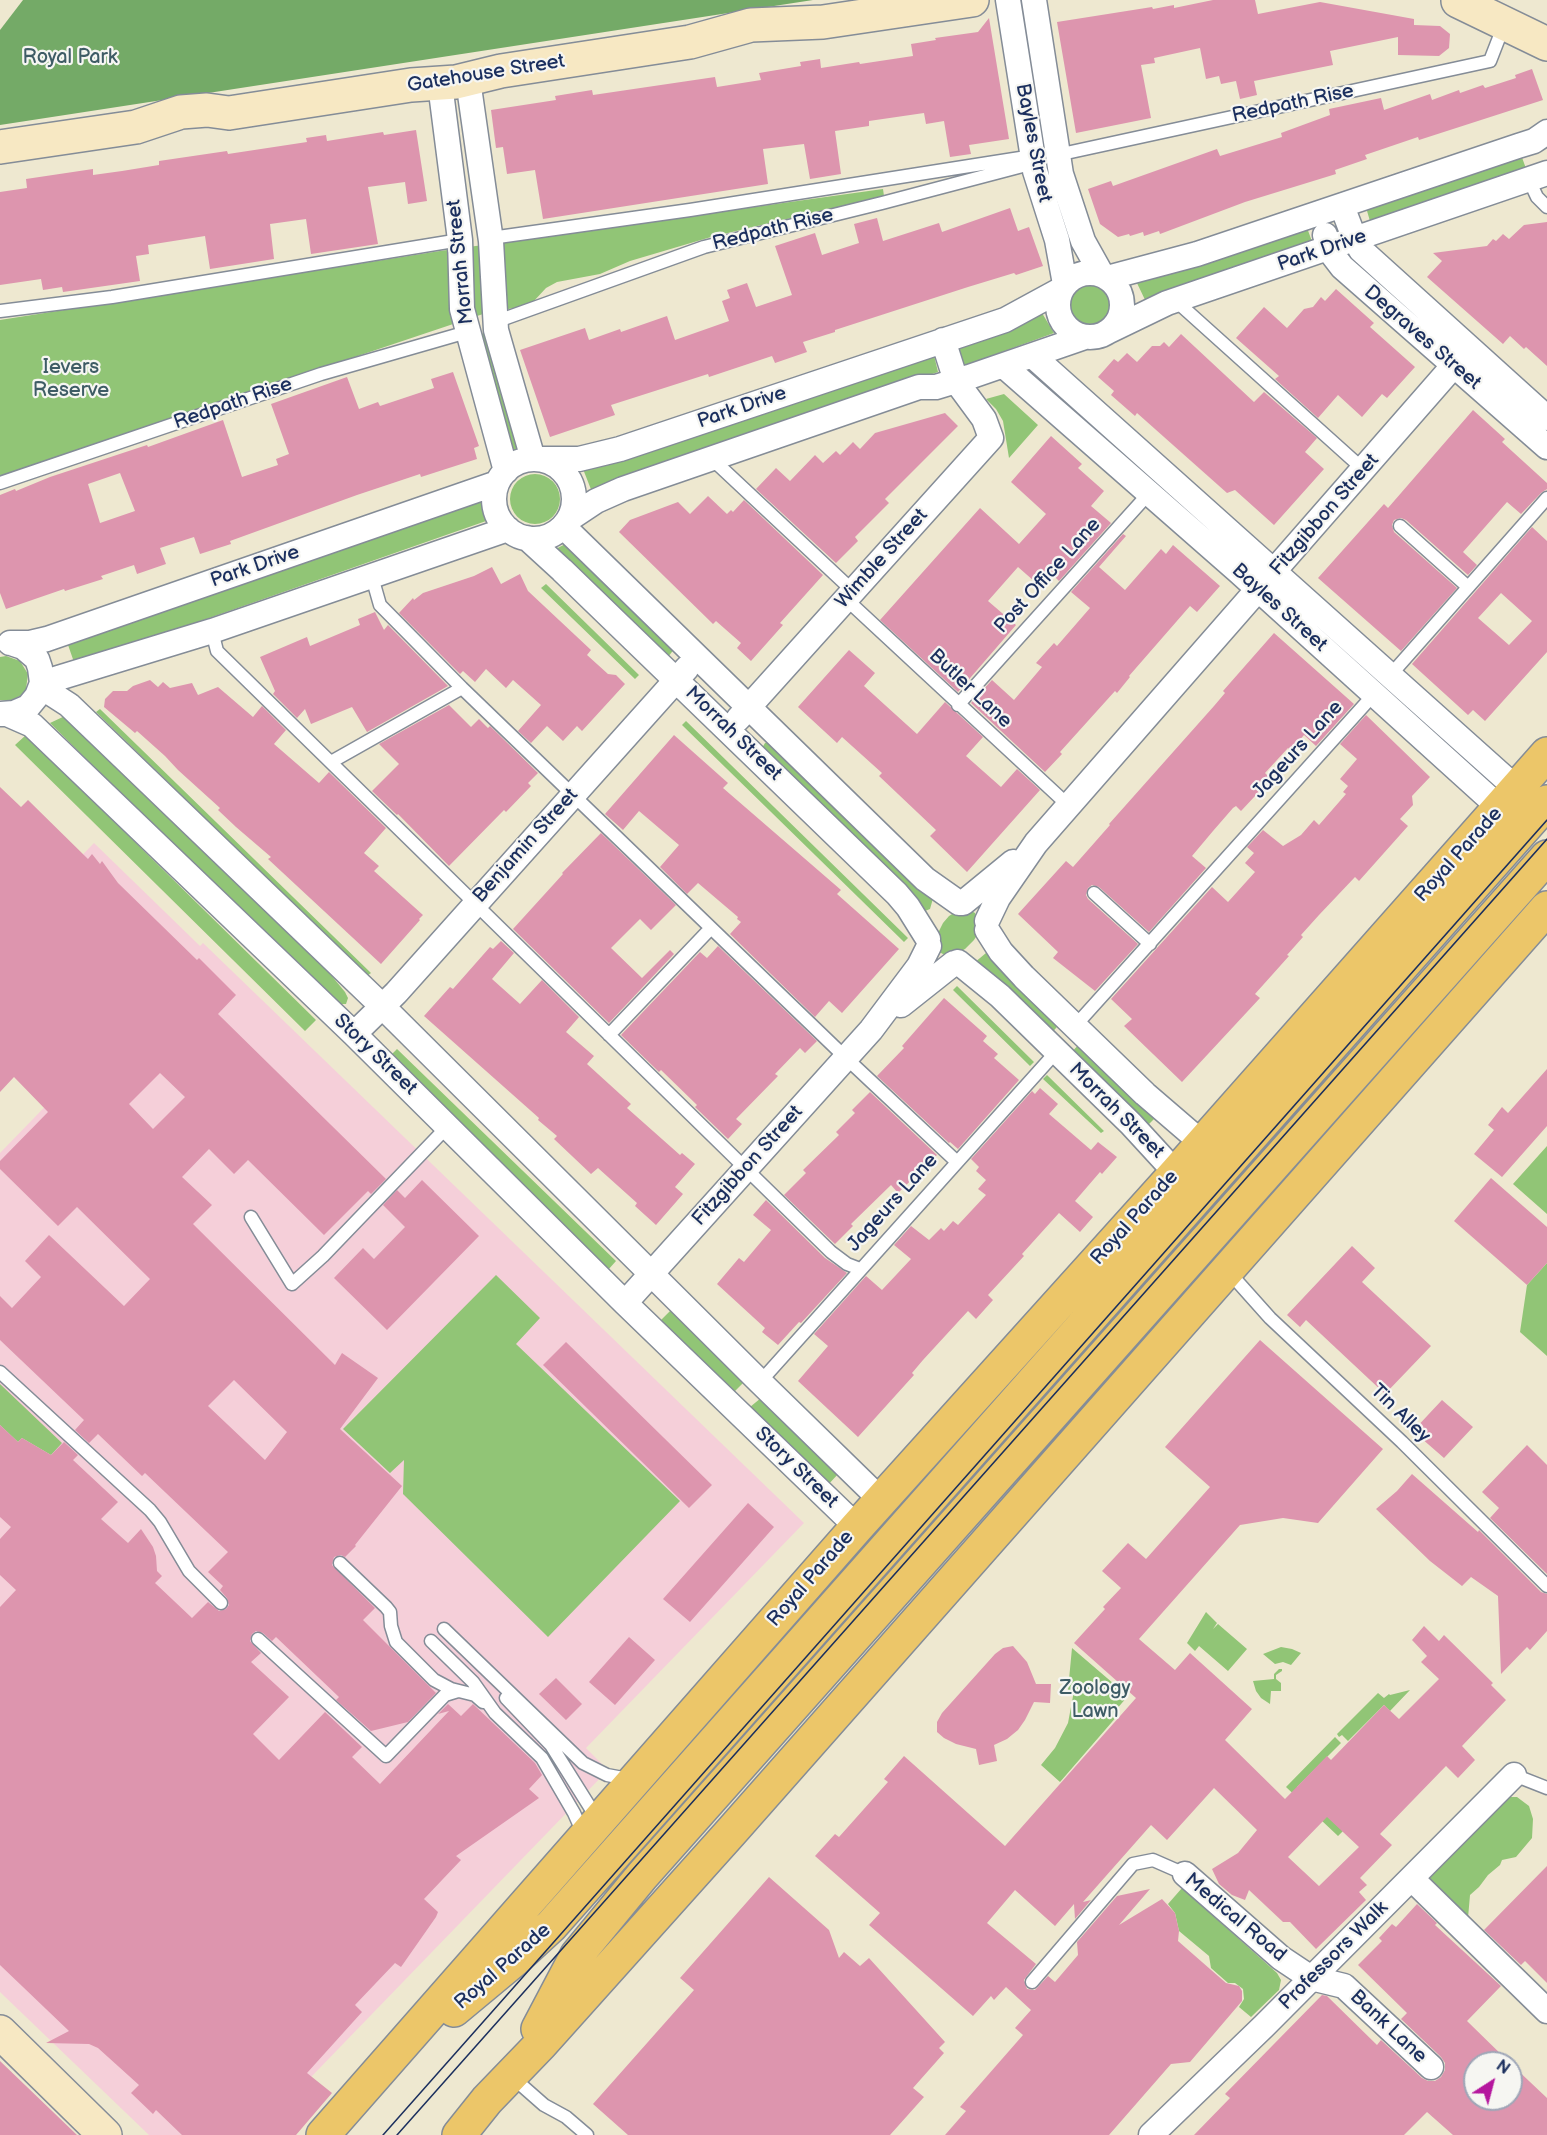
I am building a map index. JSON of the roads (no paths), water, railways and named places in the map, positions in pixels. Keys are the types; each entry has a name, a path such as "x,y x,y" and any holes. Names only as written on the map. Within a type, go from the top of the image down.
{"main road":[{"name":"Royal Parade","path":"392,2056 434,2027 551,1926 893,1540 1448,890 1513,809 1547,754"},
{"name":"Royal Parade","path":"1513,809 1547,802"},
{"name":"Bayles Street","path":"1513,809 1547,858"},
{"name":"Royal Parade","path":"515,2070 577,1955 638,1880 1547,858"},
{"name":"Royal Parade","path":"323,2135 872,1510 1202,1143 1448,890"},
{"name":"Royal Parade","path":"459,2135 1547,908"},
{"path":"872,1510 893,1540 918,1565 916,1620"},
{"path":"918,1565 968,1562"},
{"path":"722,1680 747,1705"},
{"path":"774,1728 800,1752"},
{"path":"591,1829 618,1850 638,1880"}],"street":[{"name":"Gatehouse Street","path":"0,147 136,127 181,112 207,110 229,113 411,85 454,82 501,71 690,42 751,25 823,22 972,0"},
{"name":"Bayles Street","path":"1008,0 1038,185 1057,240 1064,286"},
{"name":"Bayles Street","path":"1035,0 1061,174 1083,241 1105,276"},
{"path":"1478,6 1547,25"},
{"path":"1478,6 1547,44"},
{"name":"Morrah Street","path":"454,82 490,238 495,322 535,459"},
{"name":"Morrah Street","path":"454,82 462,309 501,477"},
{"name":"Park Drive","path":"567,523 596,501 622,489 919,387 936,387 1096,335 1176,301 1539,176 1537,137 1197,254 1140,271 1105,276"},
{"name":"Redpath Rise","path":"1033,159 1057,155"},
{"name":"Degraves Street","path":"1342,206 1361,250 1547,447"},
{"name":"Degraves Street","path":"1317,214 1330,248 1342,267 1547,418"},
{"path":"460,240 490,238"},
{"path":"1092,273 1105,276 1119,290 1123,305 1119,321 1096,335 1069,330 1059,315 1059,297 1064,286 1082,274 1092,273"},
{"name":"Park Drive","path":"535,459 579,459 620,449 1012,317 1064,286"},
{"path":"467,332 495,322"},
{"path":"943,340 956,381"},
{"name":"Bayles Street","path":"1033,356 1166,475 1374,694 1513,809"},
{"name":"Fitzgibbon Street","path":"987,926 998,898 1036,843 1462,357"},
{"name":"Bayles Street","path":"1004,366 1149,493 1390,675 1513,809"},
{"name":"Wimble Street","path":"728,730 991,438 984,419 956,381"},
{"path":"41,685 372,577 517,534 540,539 553,535 567,523 574,500 570,480 562,470 550,462 535,459 514,465 501,477 495,495 495,508 500,519 517,534"},
{"name":"Park Drive","path":"4,641 30,643 47,639 501,477"},
{"name":"Morrah Street","path":"567,523 697,657 925,879 945,895 961,903"},
{"name":"Morrah Street","path":"517,534 562,570 897,894 908,907 928,942"},
{"path":"3,714 21,711 28,707 41,685 40,668 31,652 4,641"},
{"name":"Benjamin Street","path":"354,1034 383,1007 697,657"},
{"name":"Story Street","path":"41,685 69,705 383,1007 760,1382 872,1510"},
{"name":"Story Street","path":"3,714 32,725 354,1034 734,1409 872,1510"},
{"name":"Fitzgibbon Street","path":"961,903 1036,843"},
{"path":"961,903 972,903 979,907 987,926 978,947 967,957 948,964 939,961 932,954 928,942 930,929 940,915 961,903"},
{"name":"Morrah Street","path":"987,926 1007,959 1145,1094 1202,1143"},
{"name":"Fitzgibbon Street","path":"625,1303 871,1030 919,966 928,942"},
{"name":"Morrah Street","path":"956,962 995,992 1131,1124 1176,1173"},
{"name":"Fitzgibbon Street","path":"871,1030 956,962"},
{"name":"Morrah Street","path":"1056,1051 1076,1027"},
{"path":"734,1409 760,1382"},
{"name":"Professors Walk","path":"1151,2135 1264,2026 1514,1775"},
{"name":"Medical Road","path":"1185,1874 1281,1958 1311,1978"},
{"path":"1412,1879 1547,2011"},
{"name":"Bank Lane","path":"1311,1978 1344,1986 1431,2067"},
{"path":"0,2032 105,2135"}],"lane":[{"name":"Redpath Rise","path":"1057,155 1490,61 1478,6"},
{"name":"Redpath Rise","path":"490,238 1033,159"},
{"name":"Redpath Rise","path":"495,322 712,244 905,197 1033,159"},
{"path":"1539,176 1537,197 1547,207"},
{"path":"0,311 112,297 460,240"},
{"path":"1176,301 1364,470"},
{"name":"Redpath Rise","path":"0,483 321,374 467,332"},
{"name":"Butler Lane","path":"711,458 958,705 1069,806"},
{"name":"Post Office Lane","path":"958,705 1166,475"},
{"name":"Jageurs Lane","path":"1076,1027 1547,498"},
{"path":"1400,526 1468,587"},
{"path":"372,577 380,605 462,688 957,1162"},
{"path":"212,631 217,651 748,1168 831,1252 847,1264 860,1269"},
{"path":"331,762 462,688"},
{"path":"1094,893 1150,944"},
{"path":"609,1035 711,928"},
{"name":"Jageurs Lane","path":"760,1382 1056,1051"},
{"path":"250,1217 292,1284 448,1126"},
{"name":"Tin Alley","path":"1227,1270 1270,1318 1402,1442 1547,1586"},
{"path":"0,1372 150,1509 189,1571 221,1603"},
{"path":"340,1563 390,1612 393,1635 403,1650 440,1684 475,1695 531,1746 549,1768 582,1828 591,1829"},
{"path":"444,1629 587,1767 616,1777 629,1777 640,1773"},
{"path":"258,1639 386,1756 445,1695 458,1691"},
{"path":"431,1641 473,1682 495,1713"},
{"path":"480,1664 516,1711 551,1745 591,1829"},
{"path":"1514,1775 1547,1788"},
{"name":"Medical Road","path":"1032,1982 1133,1863 1153,1860 1185,1874"},
{"path":"515,2070 544,2105 566,2117 587,2135"}],"tram line":[{"path":"383,2135 1547,820"},
{"path":"397,2135 1547,839"}],"park label":[{"name":"Royal Park","path":"70,58"},
{"name":"Ievers Reserve","path":"71,380"},
{"name":"Zoology Lawn","path":"1095,1700"}]}
